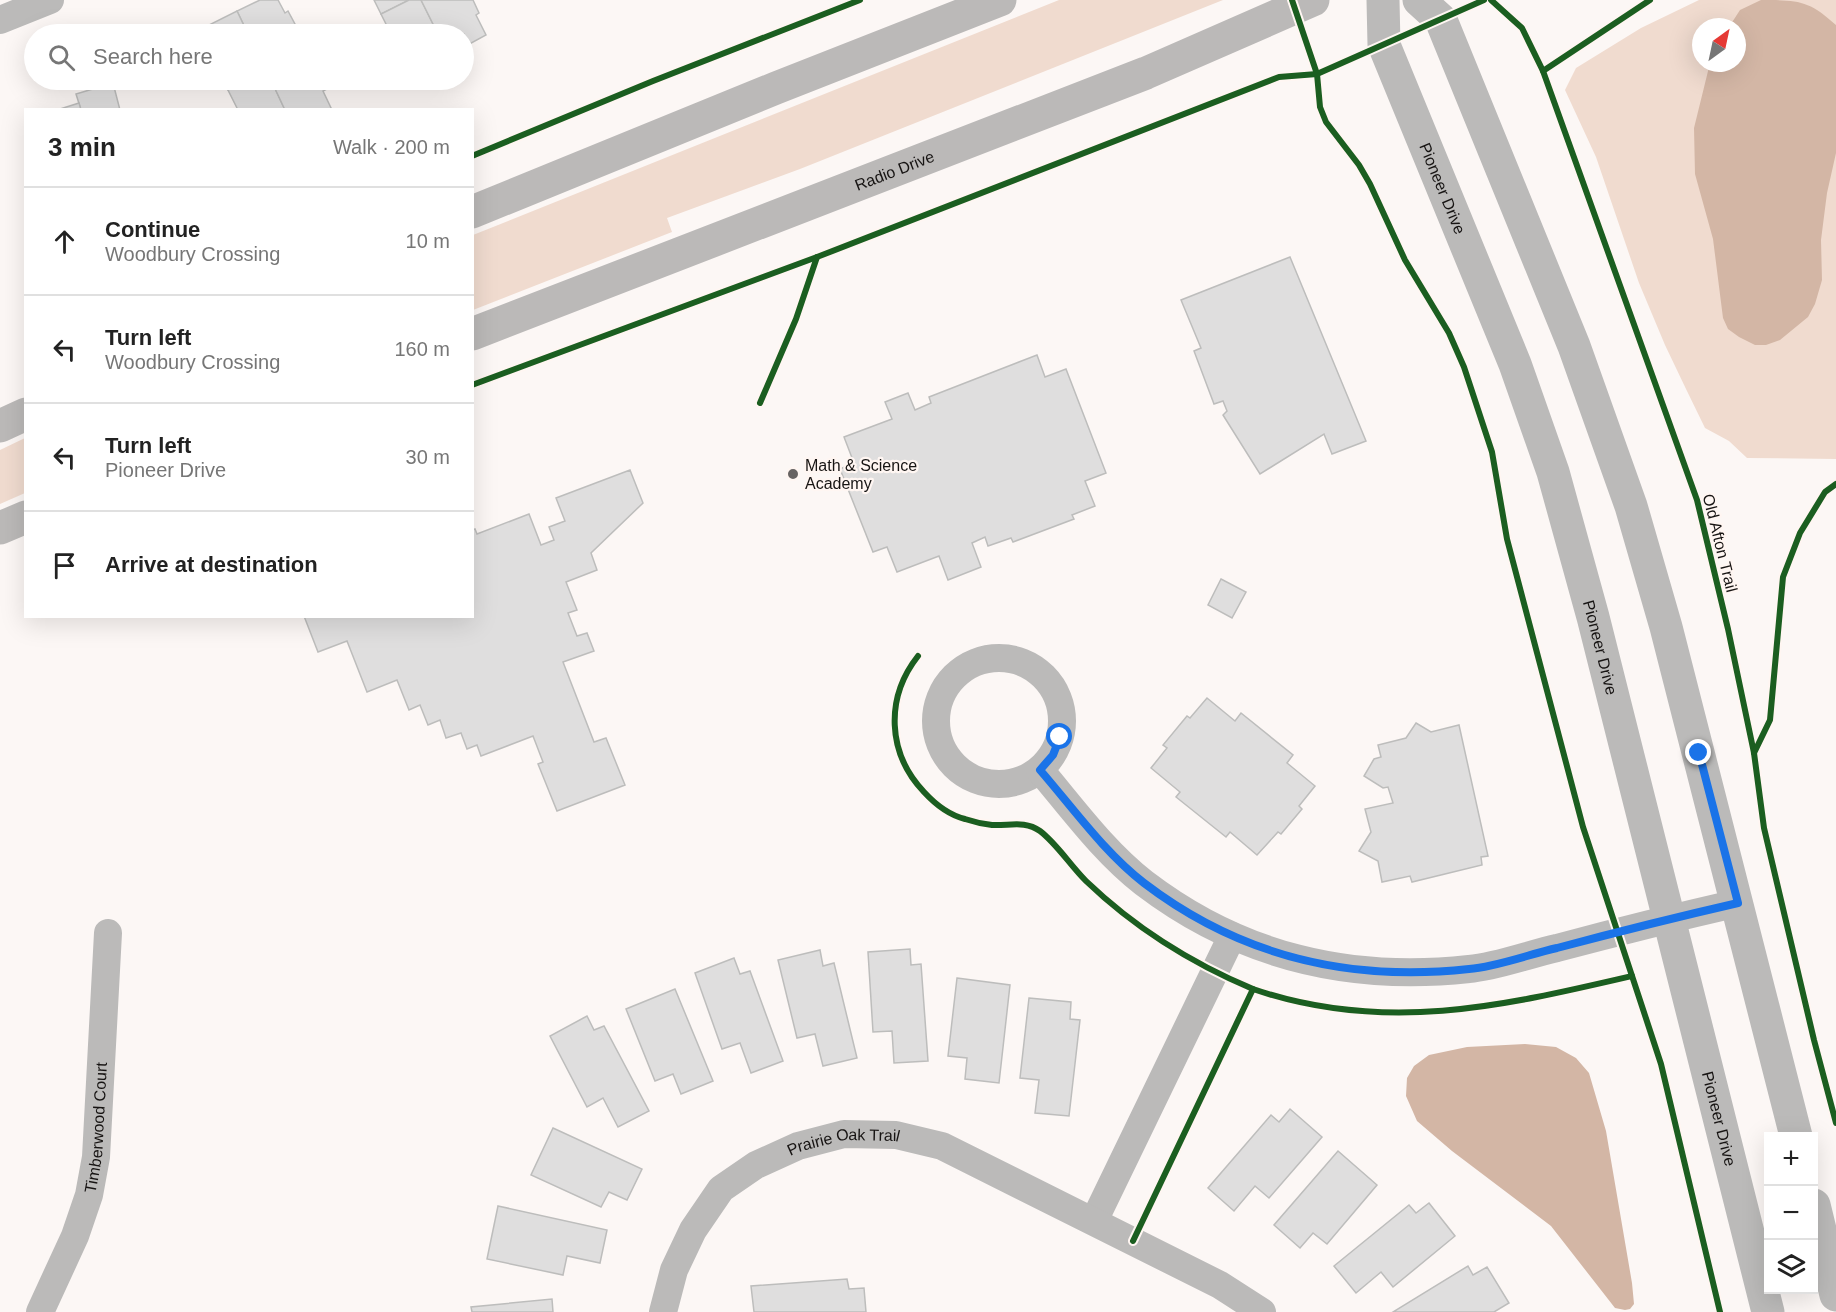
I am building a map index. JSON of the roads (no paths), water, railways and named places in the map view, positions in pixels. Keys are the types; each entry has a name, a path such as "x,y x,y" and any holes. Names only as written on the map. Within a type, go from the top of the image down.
{"main road":[{"path":"474,211 1000,0"},
{"name":"Radio Drive","path":"474,333 1136,76 1313,0"},
{"path":"0,426 24,415"},
{"path":"0,528 24,518"}],"street":[{"path":"0,20 50,0"},
{"name":"Pioneer Drive","path":"1383,0 1384,45 1512,355 1553,472 1575,545 1768,1312"},
{"path":"1419,0 1441,20 1562,314 1631,506 1658,597 1795,1132"},
{"path":"1004,658 1021,662 1037,671 1049,683 1060,706 1062,718 1060,737 1053,755 1040,770 1021,781 1000,785 979,782 960,771 945,755 937,735 935,718 939,700 947,684 963,669 982,660 1004,658"},
{"path":"1040,770 1111,854 1144,883 1182,909 1232,936 1275,953 1318,965 1418,973 1472,969 1738,903"},
{"name":"Timberwood Court","path":"40,1312 75,1236 89,1195 100,1112 108,933"},
{"path":"1094,1221 1232,936"},
{"name":"Prairie Oak Trail","path":"663,1312 674,1270 693,1230 721,1189 756,1165 798,1146 844,1134 896,1135 942,1146 1220,1285 1262,1312"},
{"path":"1818,1221 1836,1295"}],"place":[{"name":"Math & Science Academy","path":"793,474"}]}
